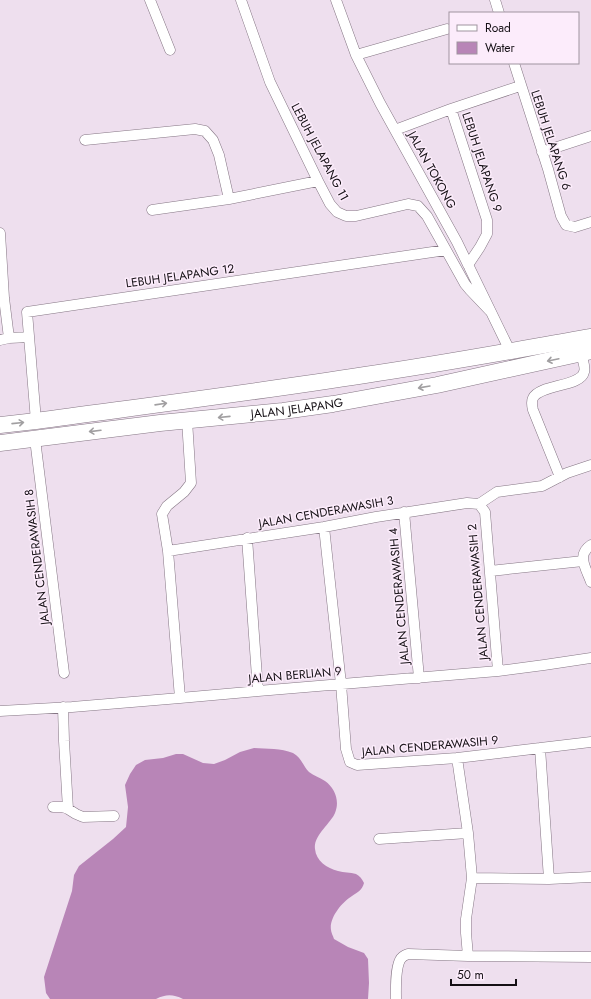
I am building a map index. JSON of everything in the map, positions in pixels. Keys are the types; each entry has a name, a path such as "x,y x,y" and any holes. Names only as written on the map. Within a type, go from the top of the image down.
{"main road":[{"name":"JALAN JELAPANG","path":"0,425 365,375 463,360 591,337"},
{"name":"JALAN JELAPANG","path":"0,443 187,420 284,411 333,404 437,385 586,352"},
{"path":"333,404 334,394 340,388 348,382 365,375"},
{"path":"292,385 311,387 322,391 328,395 333,404"}],"street":[{"path":"150,0 170,50"},
{"name":"LEBUH JELAPANG 11","path":"241,0 270,82 330,204 337,212 346,216 356,216 408,204 418,206 427,216 465,284 490,311"},
{"name":"JALAN TOKONG","path":"336,0 356,55 380,103 457,242 510,351"},
{"path":"495,0 499,12"},
{"path":"356,55 447,29"},
{"name":"LEBUH JELAPANG 6","path":"514,64 561,216 566,225 574,227 591,222"},
{"path":"395,130 451,109 520,86"},
{"name":"LEBUH JELAPANG 9","path":"451,109 487,220 487,234 468,265"},
{"path":"85,140 195,129 205,132 213,140 219,155 230,199"},
{"path":"542,152 591,136"},
{"path":"152,210 230,199 318,181"},
{"path":"0,233 4,298 4,339 29,337"},
{"name":"LEBUH JELAPANG 12","path":"36,421 27,312 446,250"},
{"path":"560,477 533,410 532,402 534,396 540,392 575,381 582,377 585,371 586,352"},
{"path":"180,698 168,551 162,514 167,506 184,492 191,483 187,420"},
{"name":"JALAN CENDERAWASIH 8","path":"35,439 64,673"},
{"path":"482,508 497,492 542,486 567,473 589,465"},
{"name":"JALAN CENDERAWASIH 3","path":"168,551 324,527 376,516 467,503 482,508"},
{"name":"JALAN CENDERAWASIH 2","path":"482,508 490,570 498,671"},
{"name":"JALAN CENDERAWASIH 4","path":"404,512 418,678"},
{"path":"324,527 340,684"},
{"path":"247,538 258,691"},
{"path":"591,545 583,554 583,561 591,582"},
{"path":"490,570 583,561"},
{"name":"JALAN BERLIAN 9","path":"0,711 63,708 498,671 591,658"},
{"name":"JALAN CENDERAWASIH 9","path":"340,684 346,749 350,762 357,765 458,758 591,742"},
{"path":"63,708 68,808"},
{"path":"540,748 549,879"},
{"path":"458,758 468,833 472,878 466,919 468,956"},
{"path":"53,806 68,808 83,817 114,816"},
{"path":"379,839 468,833"},
{"path":"472,878 549,879 591,877"},
{"path":"396,999 397,974 400,960 403,956 408,954 591,957"}],"water":[{"path":"254,748 279,749 293,753 298,757 309,772 329,784 336,795 337,804 335,813 319,835 315,844 315,849 317,857 326,866 340,872 356,874 364,883 360,891 344,902 337,911 332,920 331,930 334,939 348,947 364,953 368,959 368,999 183,999 170,995 156,999 50,999 46,993 44,977 72,891 74,875 79,866 126,827 128,807 125,785 136,765 145,760 163,758 176,754 183,754 203,763 214,764 240,752"}]}
